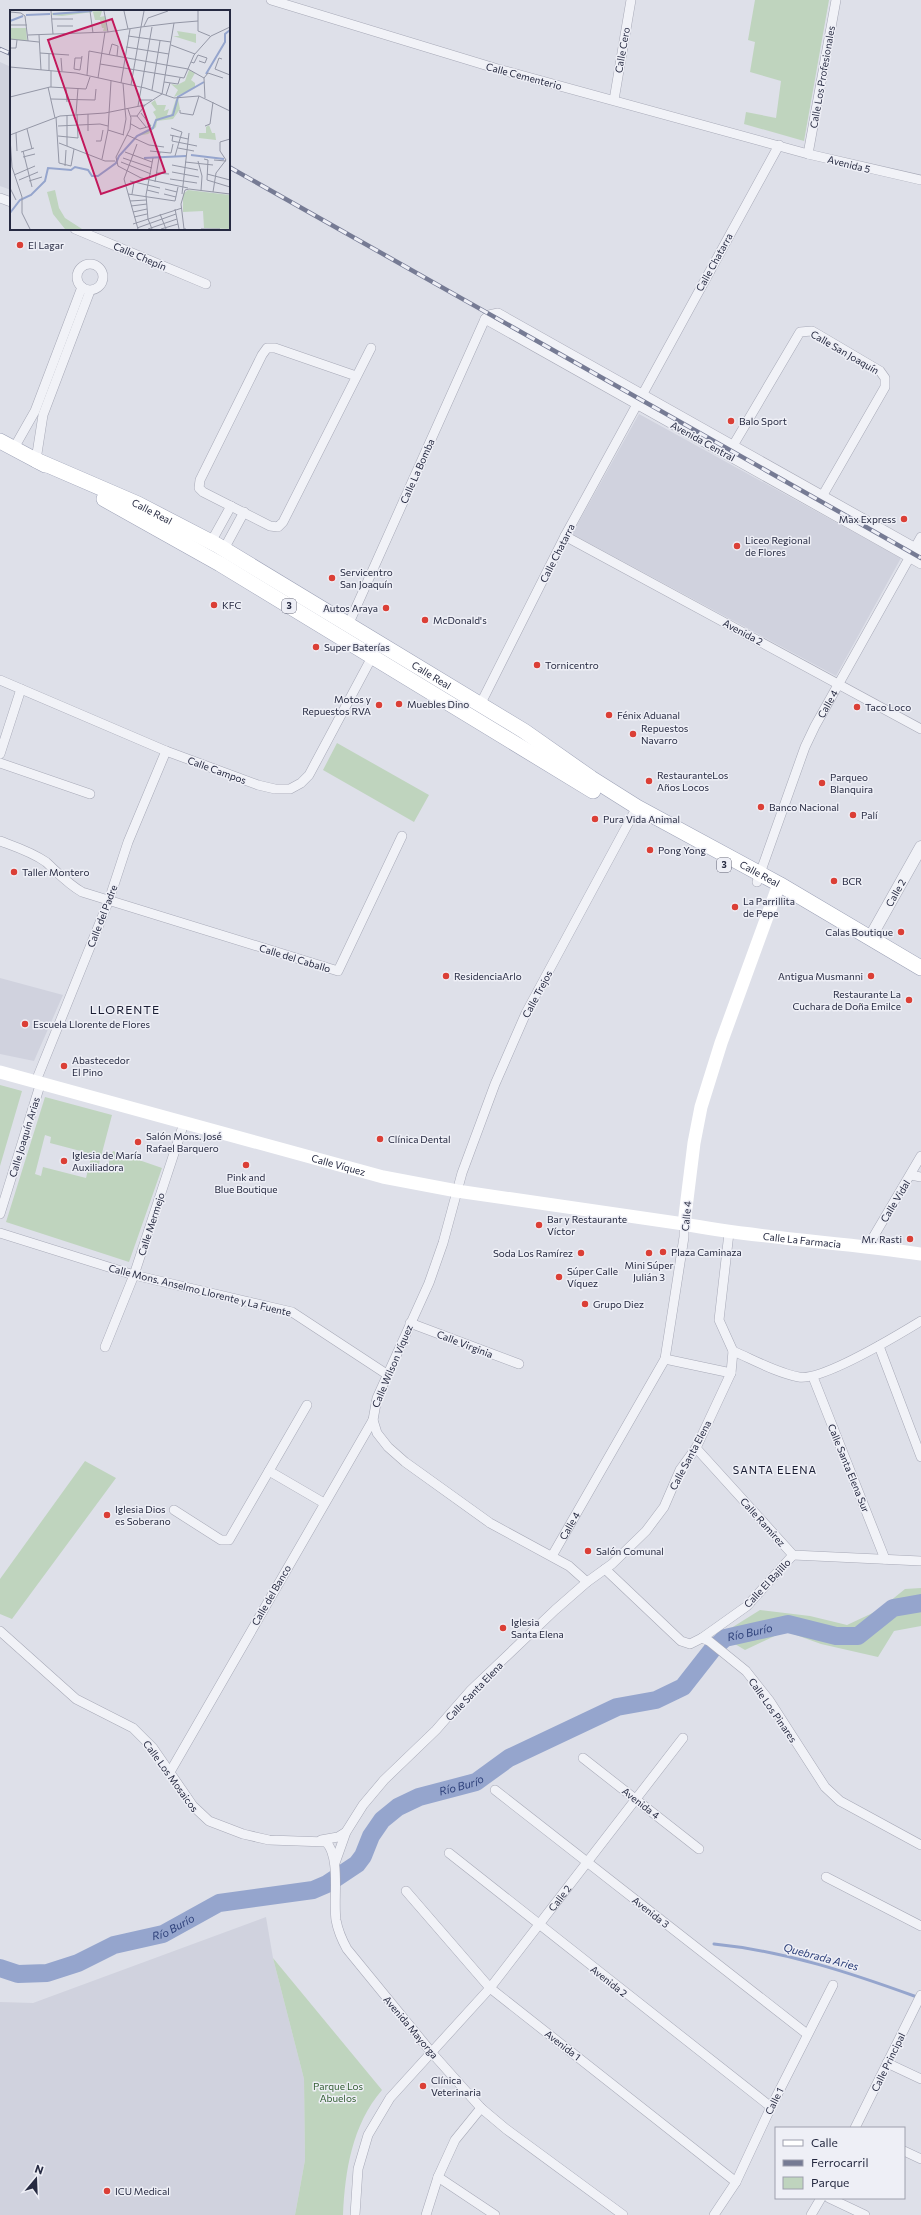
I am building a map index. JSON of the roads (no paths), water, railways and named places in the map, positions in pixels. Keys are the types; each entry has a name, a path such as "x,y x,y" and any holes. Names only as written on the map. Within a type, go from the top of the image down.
{"main road":[{"name":"Calle Real","path":"0,441 36,460 290,606 526,750 635,812 758,878 818,908 921,968"},
{"name":"Calle Real","path":"36,460 138,504 218,545 349,623 429,674 524,731 591,778 635,812"},
{"path":"290,606 318,614 337,625 343,626 349,623 352,634 370,648 372,657 380,653 413,669 429,674"},
{"path":"441,697 458,700 474,707 480,704 486,716 511,732 526,750"},
{"name":"Calle 4","path":"684,1224 694,1143 701,1107 721,1044 778,888"},
{"name":"Calle Víquez","path":"0,1072 383,1177 456,1191 684,1224"},
{"name":"Calle La Farmacia","path":"684,1224 729,1233 868,1246 921,1254"}],"street":[{"name":"Calle Cementerio","path":"271,0 498,69 778,146"},
{"name":"Calle Cero","path":"614,100 631,0"},
{"name":"Calle Los Profesionales","path":"808,154 836,0"},
{"name":"Avenida 5","path":"778,146 921,180"},
{"name":"Calle Chatarra","path":"480,704 565,536 638,399 778,146"},
{"path":"0,198 10,202"},
{"name":"Calle Chepín","path":"77,230 206,284"},
{"path":"14,448 39,413 86,289"},
{"name":"Avenida Central","path":"918,549 734,445 638,399 485,319 489,315 498,313 638,399 728,455 921,564"},
{"name":"Calle La Bomba","path":"349,623 485,319"},
{"name":"Calle San Joaquín","path":"728,455 800,332 812,331 880,371 885,378 885,387 817,505"},
{"path":"356,376 275,348 268,348 262,355 200,480 200,488 203,492 270,526 278,527 283,522 356,376 370,348"},
{"path":"36,460 39,413"},
{"path":"218,545 231,506"},
{"path":"218,545 244,512"},
{"name":"Avenida 2","path":"565,536 839,683 921,729"},
{"name":"Calle 4","path":"758,878 805,747 909,558 918,549 921,537"},
{"name":"Calle Campos","path":"0,680 166,751 265,788 282,790 296,786 305,780 316,764 372,657"},
{"path":"0,754 21,689"},
{"name":"Calle del Padre","path":"38,1082 109,900 128,842 166,751"},
{"path":"0,763 90,794"},
{"name":"Calle Trejos","path":"456,1191 495,1084 526,1013 635,812"},
{"name":"Calle del Caballo","path":"109,900 338,971 402,836"},
{"path":"0,841 45,861 73,887 109,900"},
{"name":"Calle 2","path":"870,938 921,847"},
{"name":"Calle Joaquín Arias","path":"0,1214 38,1082"},
{"name":"Calle Mermejo","path":"105,1347 134,1274 184,1123"},
{"name":"Calle Vidal","path":"868,1246 921,1156"},
{"path":"911,1175 921,1178"},
{"name":"Calle Wilson Víquez","path":"456,1191 443,1242 374,1407 373,1420 377,1432 388,1447 405,1462 490,1523 552,1556 577,1572 587,1582"},
{"name":"Calle 4","path":"552,1556 664,1359 684,1237 684,1224"},
{"name":"Calle Mons. Anselmo Llorente y La Fuente","path":"0,1233 134,1274 292,1312 388,1375"},
{"path":"729,1233 719,1320 734,1351 790,1375 813,1378 879,1346 921,1321"},
{"name":"Calle Virginia","path":"410,1323 519,1364"},
{"path":"879,1346 921,1457"},
{"name":"Calle Santa Elena","path":"335,1862 346,1832 363,1805 384,1780 436,1730 471,1690 587,1582 606,1569 646,1531 660,1513 680,1470 696,1448 732,1373 734,1351"},
{"path":"664,1359 732,1373"},
{"name":"Calle Santa Elena Sur","path":"813,1378 885,1559"},
{"path":"174,1510 221,1540 229,1540 307,1405"},
{"name":"Calle del Banco","path":"170,1772 373,1420"},
{"name":"Calle Ramírez","path":"696,1448 793,1555 921,1561"},
{"path":"269,1471 324,1503"},
{"name":"Calle El Bajillo","path":"705,1640 746,1606 793,1555"},
{"path":"606,1569 681,1641 690,1644 705,1640"},
{"name":"Calle Los Mosaicos","path":"0,1632 76,1699 133,1728 153,1748 200,1815 223,1828 269,1840 321,1840 338,1837 346,1832"},
{"name":"Calle Los Pinares","path":"705,1640 730,1657 746,1671 769,1700 822,1782 840,1801 921,1845"},
{"name":"Calle 2","path":"355,2215 358,2170 368,2135 390,2098 490,1988 540,1926 683,1738"},
{"name":"Avenida 4","path":"583,1758 699,1849"},
{"name":"Avenida 3","path":"495,1790 807,2034"},
{"path":"321,1840 330,1845 335,1862"},
{"name":"Avenida 2","path":"449,1853 771,2107"},
{"name":"Avenida Mayorga","path":"335,1862 334,1890 336,1920 340,1937 347,1949 432,2053 481,2108 518,2138 624,2215"},
{"path":"826,1877 921,1926"},
{"name":"Avenida 1","path":"406,1891 490,1988 736,2182"},
{"name":"Calle 1","path":"714,2215 736,2182 771,2107 832,1984"},
{"name":"Calle Principal","path":"855,2127 921,1995"},
{"path":"887,2063 921,2079"},
{"path":"426,2215 438,2177 455,2140 481,2108"},
{"path":"905,2151 921,2159"},
{"path":"438,2177 486,2212 495,2215"},
{"path":"811,2215 819,2199"},
{"path":"831,2199 865,2215"}],"waterway":[{"name":"Río Burío","path":"0,1968 18,1974 47,1973 78,1963 114,1945 163,1934 219,1903 313,1890 327,1884 357,1864 363,1856 371,1836 382,1820 398,1807 419,1797 476,1782 509,1758 617,1707 656,1700 683,1687 712,1650 725,1638 788,1624 836,1636 858,1636 893,1608 921,1603"},
{"name":"Quebrada Aries","path":"714,1944 766,1952 817,1964 917,1997"}],"railway":[{"path":"0,49 10,54"},
{"path":"230,168 921,558"}],"place":[{"name":"El Lagar","path":"20,245"},
{"name":"Balo Sport","path":"731,421"},
{"name":"Max Express","path":"904,519"},
{"name":"Liceo Regional de Flores","path":"737,546"},
{"name":"Servicentro San Joaquín","path":"332,578"},
{"name":"KFC","path":"214,605"},
{"name":"Autos Araya","path":"386,608"},
{"name":"McDonald's","path":"425,620"},
{"name":"Super Baterías","path":"316,647"},
{"name":"Tornicentro","path":"537,665"},
{"name":"Muebles Dino","path":"399,704"},
{"name":"Motos y Repuestos RVA","path":"379,705"},
{"name":"Taco Loco","path":"857,707"},
{"name":"Fénix Aduanal","path":"609,715"},
{"name":"Repuestos Navarro","path":"633,734"},
{"name":"RestauranteLos Años Locos","path":"649,781"},
{"name":"Parqueo Blanquira","path":"822,783"},
{"name":"Banco Nacional","path":"761,807"},
{"name":"Palí","path":"853,815"},
{"name":"Pura Vida Animal","path":"595,819"},
{"name":"Pong Yong","path":"650,850"},
{"name":"Taller Montero","path":"14,872"},
{"name":"BCR","path":"834,881"},
{"name":"La Parrillita de Pepe","path":"735,907"},
{"name":"Calas Boutique","path":"901,932"},
{"name":"ResidenciaArlo","path":"446,976"},
{"name":"Antigua Musmanni","path":"871,976"},
{"name":"Restaurante La Cuchara de Doña Emilce","path":"909,1000"},
{"name":"Escuela Llorente de Flores","path":"25,1024"},
{"name":"Abastecedor El Pino","path":"64,1066"},
{"name":"Clínica Dental","path":"380,1139"},
{"name":"Salón Mons. José Rafael Barquero","path":"138,1142"},
{"name":"Iglesia de María Auxiliadora","path":"64,1161"},
{"name":"Pink and Blue Boutique","path":"246,1165"},
{"name":"Bar y Restaurante Víctor","path":"539,1225"},
{"name":"Mr. Rasti","path":"910,1239"},
{"name":"Plaza Caminaza","path":"663,1252"},
{"name":"Soda Los Ramírez","path":"581,1253"},
{"name":"Mini Súper Julián 3","path":"649,1253"},
{"name":"Súper Calle Víquez","path":"559,1277"},
{"name":"Grupo Diez","path":"585,1304"},
{"name":"Iglesia Dios es Soberano","path":"107,1515"},
{"name":"Salón Comunal","path":"588,1551"},
{"name":"Iglesia Santa Elena","path":"503,1628"},
{"name":"Clínica Veterinaria","path":"423,2086"},
{"name":"ICU Medical","path":"107,2191"}],"district":[{"name":"LLORENTE","path":"125,1010"},
{"name":"SANTA ELENA","path":"775,1470"}],"park label":[{"name":"Parque Los Abuelos","path":"338,2092"}]}
